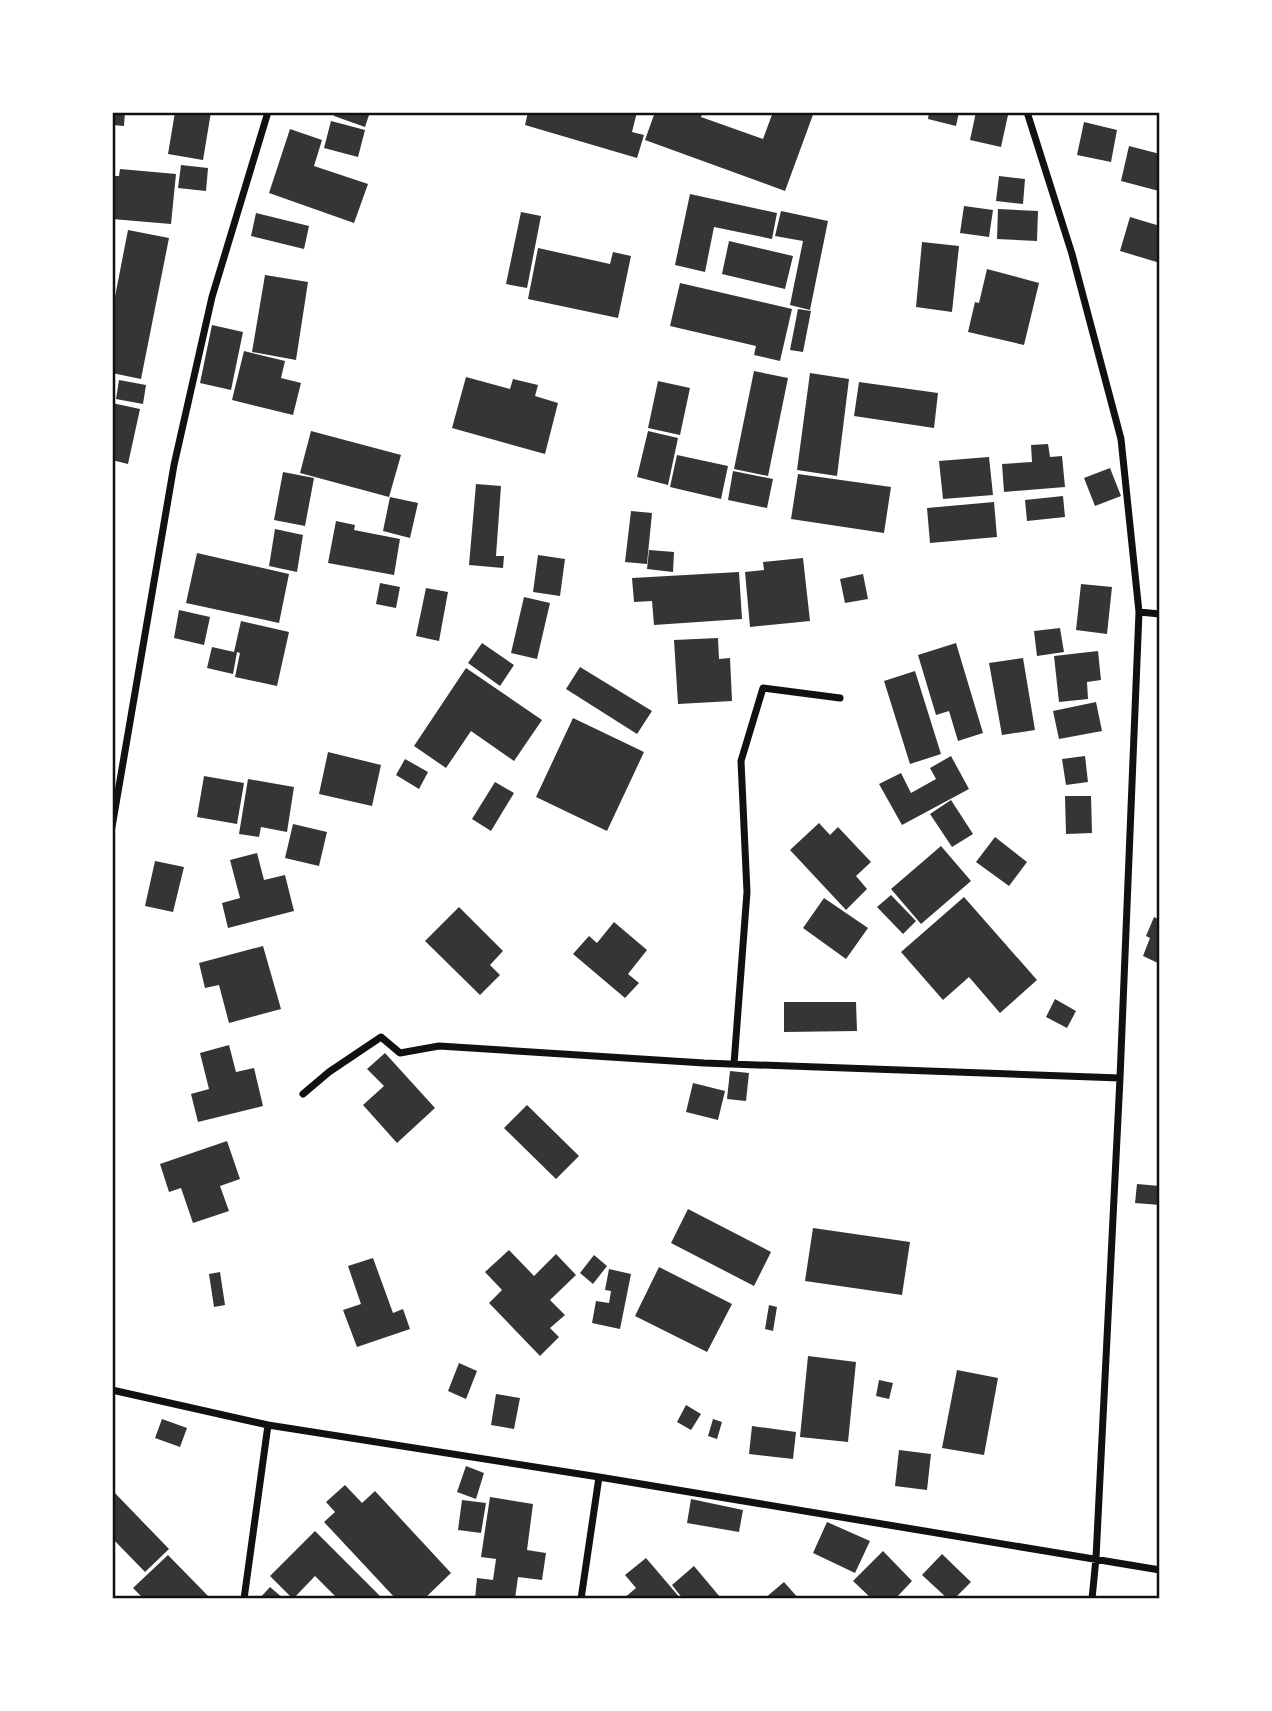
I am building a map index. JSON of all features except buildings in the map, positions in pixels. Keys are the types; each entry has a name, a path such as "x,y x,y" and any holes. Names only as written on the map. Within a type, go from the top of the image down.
{"street":[{"path":"112,827 174,465 212,297 268,112"},
{"path":"1027,112 1072,254 1121,439 1139,612 1120,1078 1092,1599"},
{"path":"1139,612 1160,614"},
{"path":"734,1064 747,892 741,761 763,688 840,698"},
{"path":"303,1094 329,1072 381,1037 400,1053 439,1046 734,1064 1120,1078"},
{"path":"112,1390 268,1425 1160,1570"},
{"path":"244,1599 268,1425"},
{"path":"581,1599 599,1477"}]}
